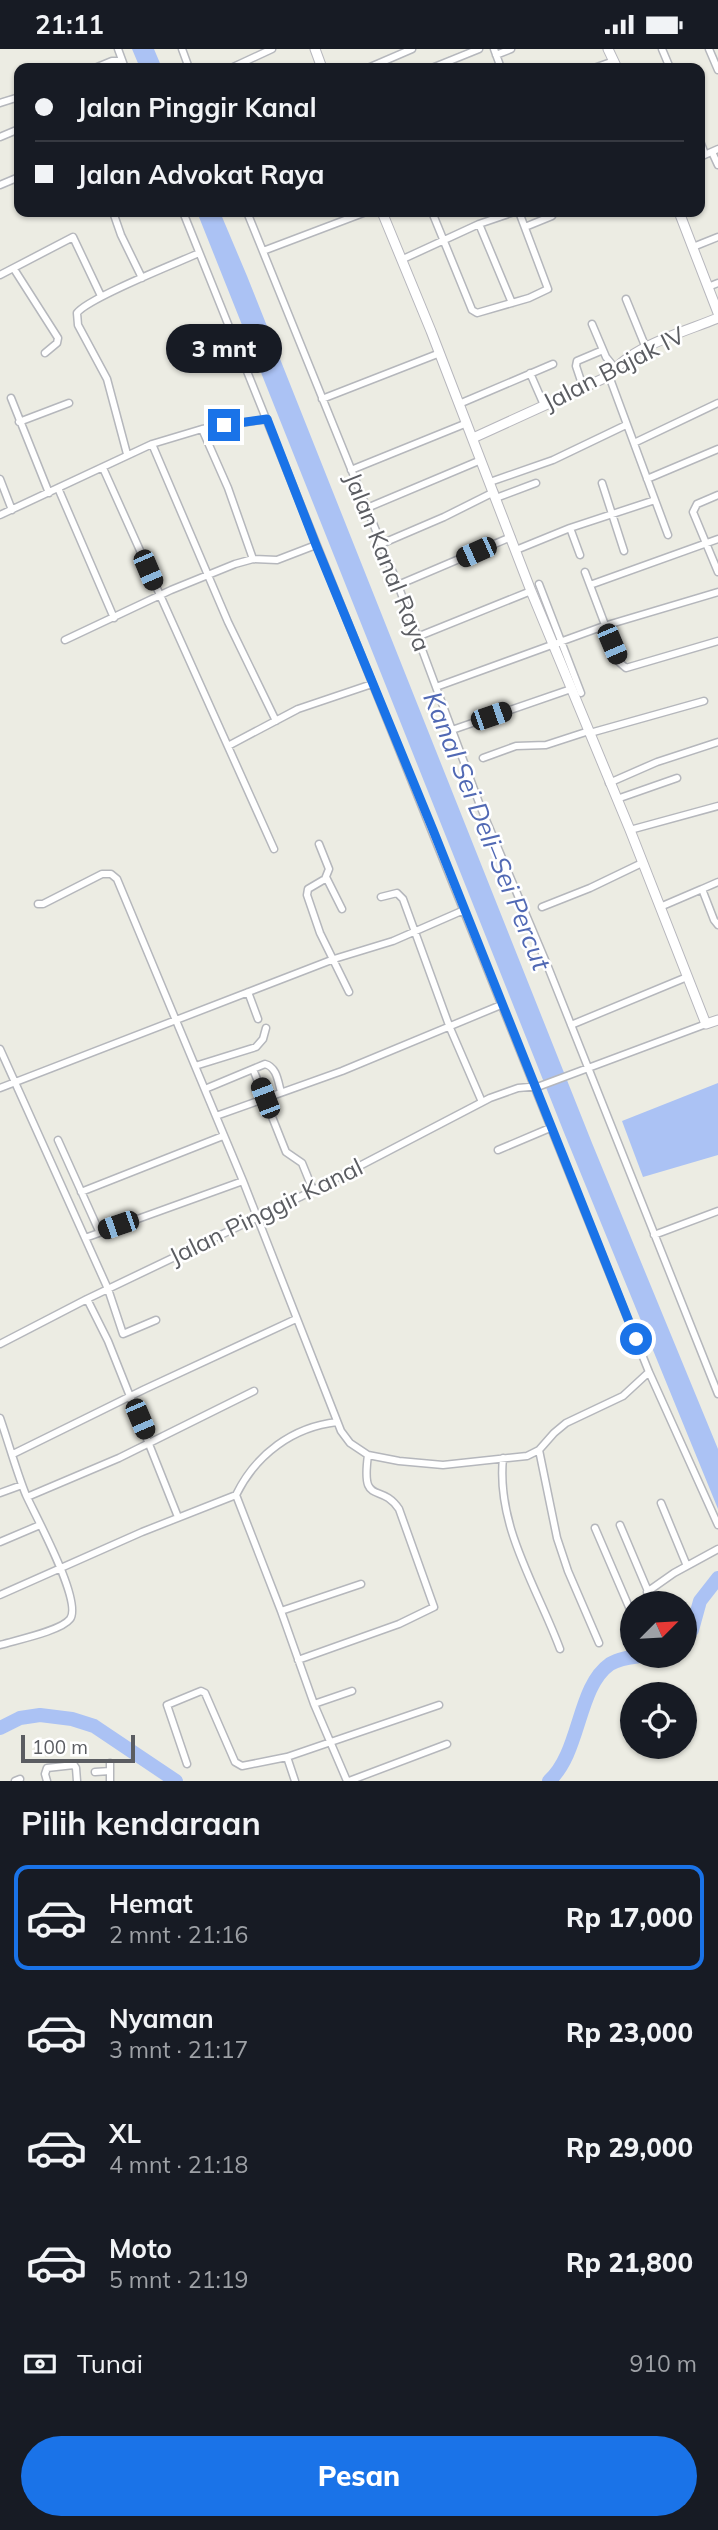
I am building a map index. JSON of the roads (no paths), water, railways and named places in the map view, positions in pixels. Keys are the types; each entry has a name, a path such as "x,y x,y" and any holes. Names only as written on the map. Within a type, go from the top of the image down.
{"street":[{"path":"107,63 122,61 118,49"},
{"path":"242,63 272,49"},
{"path":"377,63 398,52 412,49"},
{"path":"444,63 479,49"},
{"path":"495,52 511,49"},
{"path":"709,49 715,57 718,70"},
{"path":"709,153 718,165"},
{"path":"115,217 142,278"},
{"path":"185,217 501,1005 537,1086 550,1128 649,1372 718,1525"},
{"name":"Jalan Kanal Raya","path":"249,217 398,585 485,819 571,1025 585,1070"},
{"path":"264,251 353,217"},
{"path":"384,217 511,537 581,693"},
{"path":"434,217 474,312 541,294 548,288 519,217"},
{"path":"403,259 501,217"},
{"path":"524,227 549,217"},
{"path":"681,217 718,315"},
{"path":"480,224 512,303"},
{"path":"0,275 72,237 101,296"},
{"path":"693,247 718,237"},
{"path":"127,454 107,379 78,325 77,317 81,308 101,296 199,253"},
{"path":"14,269 58,338 57,343 45,353"},
{"path":"708,287 718,283"},
{"path":"626,299 646,348"},
{"name":"Jalan Bajak IV","path":"473,438 583,387 612,372 646,348 718,315"},
{"path":"592,324 612,372 626,425 668,535"},
{"path":"583,387 577,361 603,349"},
{"path":"322,399 440,353"},
{"path":"459,404 553,364"},
{"path":"530,373 544,405"},
{"path":"10,398 48,493"},
{"path":"19,422 69,403"},
{"path":"634,443 718,404"},
{"path":"0,515 152,444 202,429 267,419"},
{"path":"351,470 467,423"},
{"path":"381,544 439,519 626,425"},
{"path":"202,429 228,488 253,559"},
{"path":"152,444 208,576 276,721"},
{"path":"647,479 718,449"},
{"path":"367,508 481,460"},
{"path":"103,468 274,849"},
{"path":"0,479 12,509"},
{"path":"602,482 624,551"},
{"path":"494,491 536,483"},
{"path":"58,488 114,618"},
{"path":"718,495 697,504 693,509 718,572"},
{"path":"516,549 611,513 655,500"},
{"path":"570,528 580,555"},
{"path":"398,585 511,537"},
{"path":"590,585 718,540"},
{"path":"65,641 208,576 253,559 277,560 316,545"},
{"path":"585,572 621,664 629,669 718,641"},
{"path":"417,637 535,587"},
{"path":"436,687 604,626 718,592"},
{"path":"557,643 571,689 706,1024 718,1020"},
{"path":"229,746 305,706 372,684"},
{"path":"452,730 571,689"},
{"path":"483,758 516,746 551,744 704,701"},
{"path":"609,783 657,762 718,742"},
{"path":"617,799 677,778"},
{"path":"630,830 718,806"},
{"path":"319,844 328,869 326,877 342,909"},
{"path":"542,907 642,863"},
{"path":"38,904 43,904 102,874 113,876 205,1089 346,1439 368,1455 399,1461 443,1465 527,1456 539,1450 566,1423 624,1396 649,1372"},
{"path":"326,877 309,889 307,895 320,933 349,992"},
{"path":"660,907 718,882"},
{"path":"702,888 718,925"},
{"path":"381,897 399,894 482,1102"},
{"path":"0,1088 334,959 393,941 464,910"},
{"path":"571,1025 687,977"},
{"path":"248,992 258,1019"},
{"path":"216,1116 342,1071 501,1005"},
{"name":"Jalan Pinggir Kanal","path":"0,1344 313,1190 482,1102 585,1070 706,1024"},
{"path":"195,1066 256,1047 263,1039 266,1027"},
{"path":"0,1049 108,1289 123,1334 156,1320"},
{"path":"205,1089 265,1064 270,1065 281,1092"},
{"path":"253,1069 286,1152 302,1163 313,1190"},
{"path":"585,1070 718,1394"},
{"path":"498,1150 550,1128"},
{"path":"80,1192 223,1136"},
{"path":"58,1140 100,1231"},
{"path":"85,1238 243,1181"},
{"path":"654,1235 718,1212"},
{"path":"87,1299 108,1341 178,1517"},
{"path":"13,1454 296,1319"},
{"path":"27,1497 150,1443 254,1391"},
{"path":"0,1419 22,1485 61,1568 72,1611 68,1621 59,1627 0,1645"},
{"path":"0,1595 178,1517 236,1495 260,1461 278,1443 307,1428 337,1422"},
{"path":"0,1443 8,1440"},
{"path":"539,1450 557,1538 599,1643"},
{"path":"298,1660 399,1624 434,1607 399,1509 368,1485 368,1455"},
{"path":"503,1458 503,1499 512,1534 560,1649"},
{"path":"0,1493 22,1485"},
{"path":"236,1495 314,1704 348,1781 447,1744"},
{"path":"661,1503 687,1566"},
{"path":"0,1542 40,1525"},
{"path":"620,1525 647,1591"},
{"path":"595,1528 622,1591"},
{"path":"649,1591 718,1549"},
{"path":"281,1611 361,1584"},
{"path":"187,1764 167,1705 171,1701 202,1690 239,1765 287,1757 439,1705"},
{"path":"314,1704 352,1691"},
{"path":"287,1757 295,1781"},
{"path":"47,1781 47,1768 74,1765 77,1781"},
{"path":"95,1772 110,1767 110,1781"}],"water":[{"path":"132,49 154,49 160,63 138,63"},
{"path":"199,217 222,217 247,276 592,1143 718,1449 718,1509 565,1135"},
{"path":"718,1083 718,1155 643,1177 622,1121"}],"waterway":[{"path":"697,1612 700,1601 718,1578"},
{"path":"549,1781 567,1754 585,1703 599,1674 610,1664 620,1660"},
{"path":"0,1728 20,1718 40,1715 72,1719 94,1726 176,1781"}],"water label":[{"name":"Kanal Sei Deli–Sei Percut","path":"487,831"}]}
